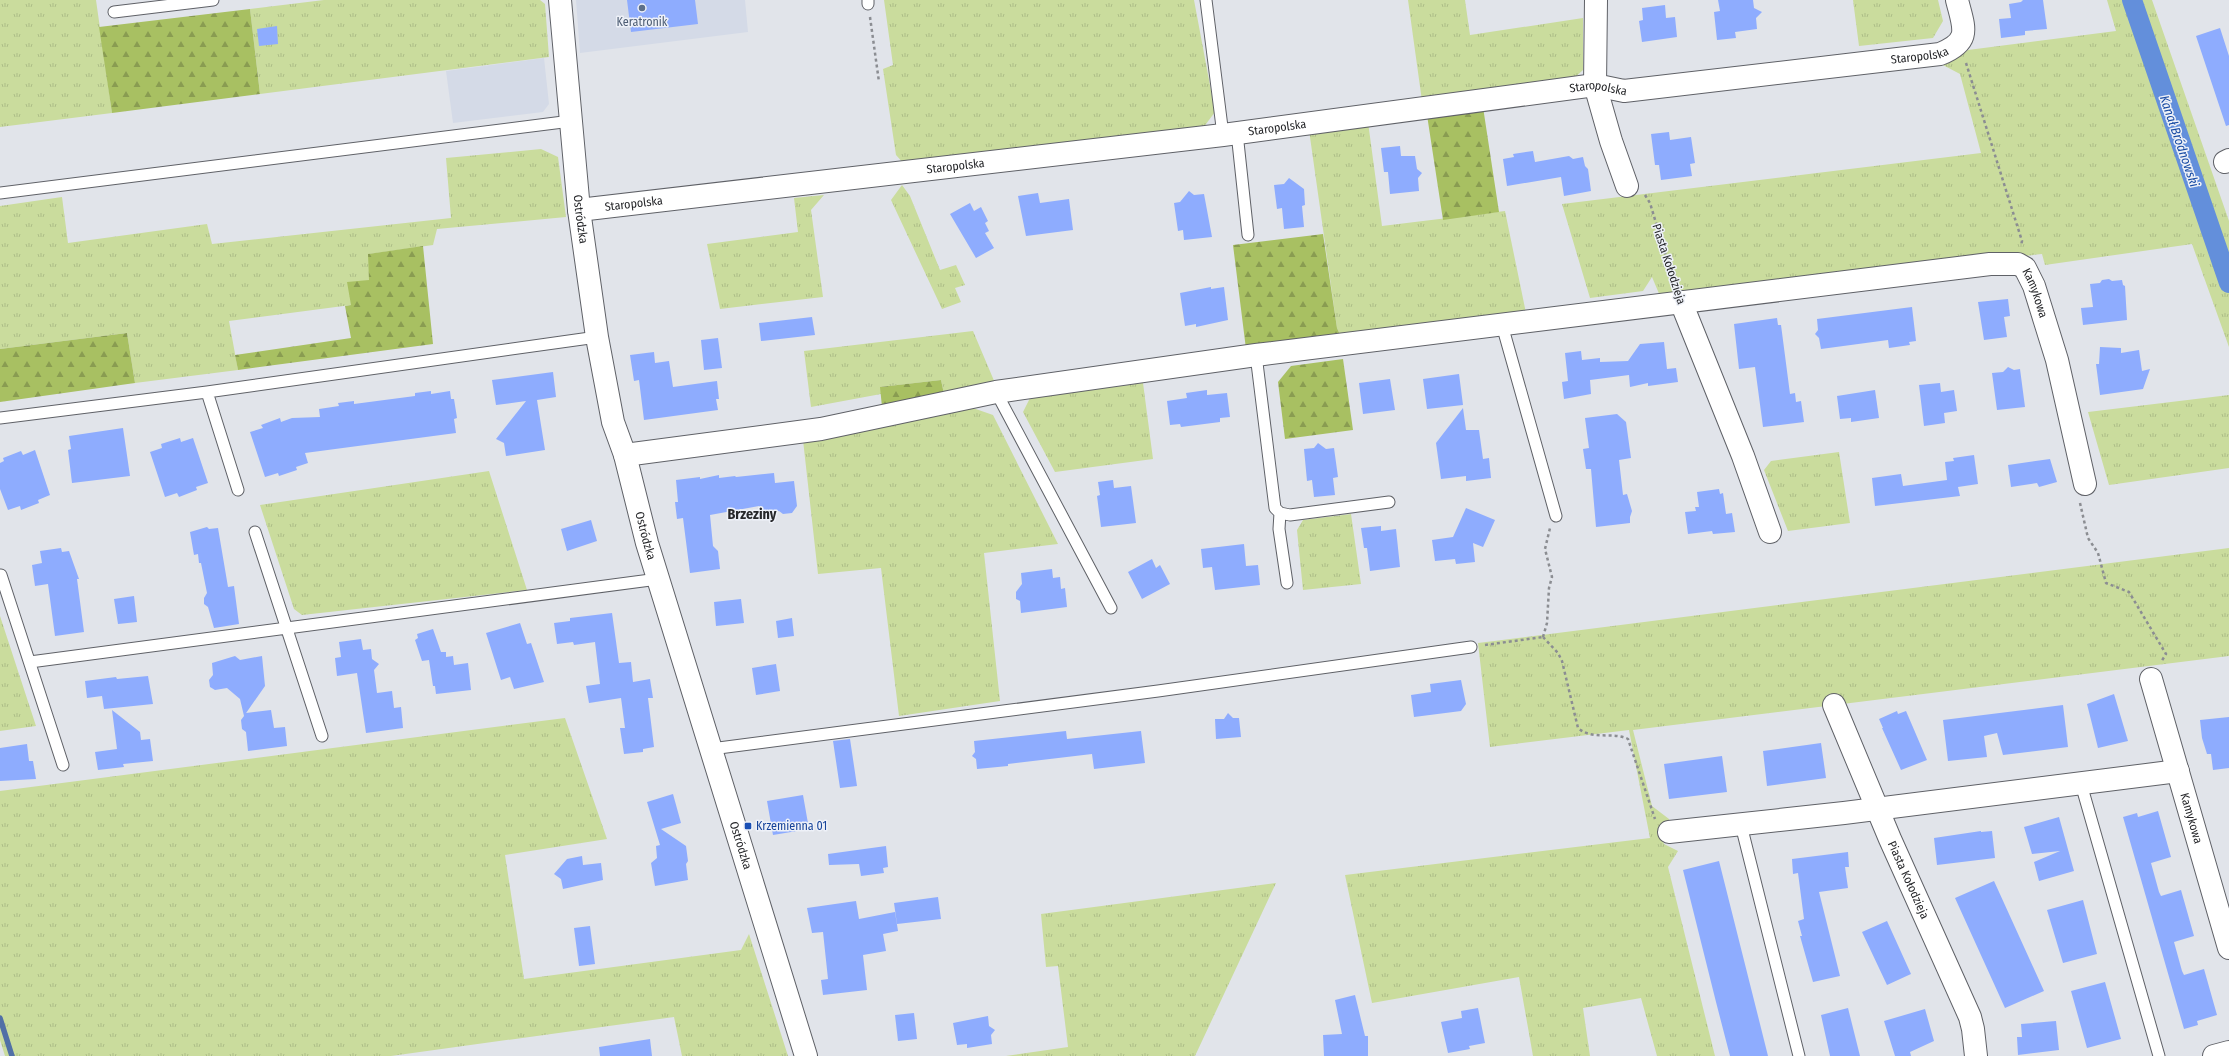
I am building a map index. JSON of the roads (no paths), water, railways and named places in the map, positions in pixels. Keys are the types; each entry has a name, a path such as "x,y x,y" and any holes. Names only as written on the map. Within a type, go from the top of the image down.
{"street":[{"name":"Ostródzka","path":"560,0 579,210 597,337 613,422 625,455 658,579 806,1056"},
{"path":"1596,0 1595,85 1611,142 1627,186"},
{"name":"Staropolska","path":"579,210 1230,134 1595,85 1624,91 1940,54 1959,40 1958,0"},
{"name":"Kamykowa","path":"1681,302 1990,264 2018,264 2028,273 2034,286 2057,360 2085,482"},
{"path":"625,455 821,429 996,392 1256,355 1681,302"},
{"name":"Piasta Kołodzieja","path":"1681,302 1743,456 1770,532"},
{"name":"Kamykowa","path":"2152,684 2229,948"},
{"name":"Piasta Kołodzieja","path":"1834,705 1878,809 1970,1017 1976,1056"},
{"path":"1669,832 1878,809 2178,771"},
{"path":"2214,1056 2229,1052"}],"lane":[{"path":"114,12 213,0"},
{"path":"1206,0 1248,235"},
{"path":"0,193 571,121"},
{"path":"1502,325 1556,516"},
{"path":"0,418 207,392 597,337"},
{"path":"1256,355 1276,508 1280,513 1290,515 1389,502"},
{"path":"207,392 238,490"},
{"path":"996,392 1111,608"},
{"path":"1280,513 1279,529 1287,583"},
{"path":"255,532 288,628 322,736"},
{"path":"1,575 63,765"},
{"path":"30,662 658,579"},
{"path":"711,749 1158,691 1471,647"},
{"path":"2081,784 2159,1056"},
{"path":"1741,825 1799,1056"}],"waterway":[{"name":"Kanał Bródnowski","path":"2132,0 2229,283"},
{"path":"0,1018 12,1056"}],"place":[{"name":"Keratronik","path":"642,8"},
{"name":"Krzemienna 01","path":"748,826"}],"district":[{"name":"Brzeziny","path":"752,514"}]}
